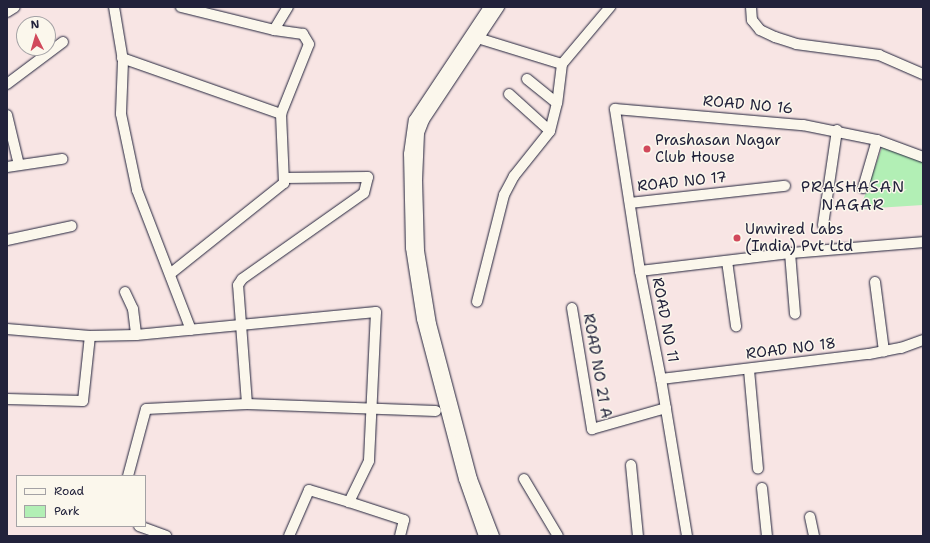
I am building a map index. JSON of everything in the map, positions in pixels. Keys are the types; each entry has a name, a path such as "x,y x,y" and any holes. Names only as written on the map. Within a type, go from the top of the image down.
{"street":[{"path":"7,12 15,7"},
{"path":"114,7 122,58 121,114 137,190 191,330"},
{"path":"170,274 284,183 281,114 309,44 302,34 274,30 206,10 181,7"},
{"path":"274,30 288,7"},
{"path":"488,7 421,126 418,149 417,224 421,273 431,324 472,479 494,536"},
{"path":"484,536 464,479 427,342 413,270 409,229 409,154 412,125 473,36 499,7"},
{"path":"477,302 504,195 514,176 550,131 558,103 562,64 610,7"},
{"path":"751,7 752,20 760,30 775,37 796,44 879,55 923,74"},
{"path":"473,36 562,64"},
{"path":"7,84 63,42"},
{"path":"122,58 281,114"},
{"path":"527,80 558,103"},
{"path":"509,94 550,131"},
{"name":"ROAD NO 16","path":"615,109 772,121 837,130 877,140 923,157"},
{"name":"ROAD NO 11","path":"615,109 640,271 666,408 687,536"},
{"path":"7,115 19,165"},
{"path":"823,224 837,130"},
{"path":"863,188 877,140"},
{"path":"7,167 62,159"},
{"path":"247,404 238,285 242,279 364,193 368,177 284,178"},
{"name":"ROAD NO 17","path":"630,203 785,186"},
{"path":"7,240 72,226"},
{"path":"640,271 790,252 923,242"},
{"path":"790,252 795,314"},
{"path":"726,260 736,326"},
{"path":"875,282 884,351"},
{"path":"125,292 133,309 136,336"},
{"name":"ROAD NO 21 A","path":"572,308 592,429 666,408"},
{"path":"7,329 90,336 136,336 376,312 369,461 350,502"},
{"path":"7,399 83,401 90,336"},
{"name":"ROAD NO 18","path":"661,380 749,370 884,351 923,340"},
{"path":"749,370 758,470"},
{"path":"128,475 146,409 247,404 436,412"},
{"path":"631,464 638,536"},
{"path":"524,479 558,536"},
{"path":"762,488 767,536"},
{"path":"288,536 309,490 404,520 400,536"},
{"path":"810,517 814,536"},
{"path":"142,527 166,536"}],"green space":[{"path":"885,139 923,153 923,205 860,209"}],"place":[{"name":"Prashasan Nagar Club House","path":"647,149"},
{"name":"Unwired Labs (India) Pvt Ltd","path":"737,238"}],"district":[{"name":"PRASHASAN NAGAR","path":"853,196"}]}
